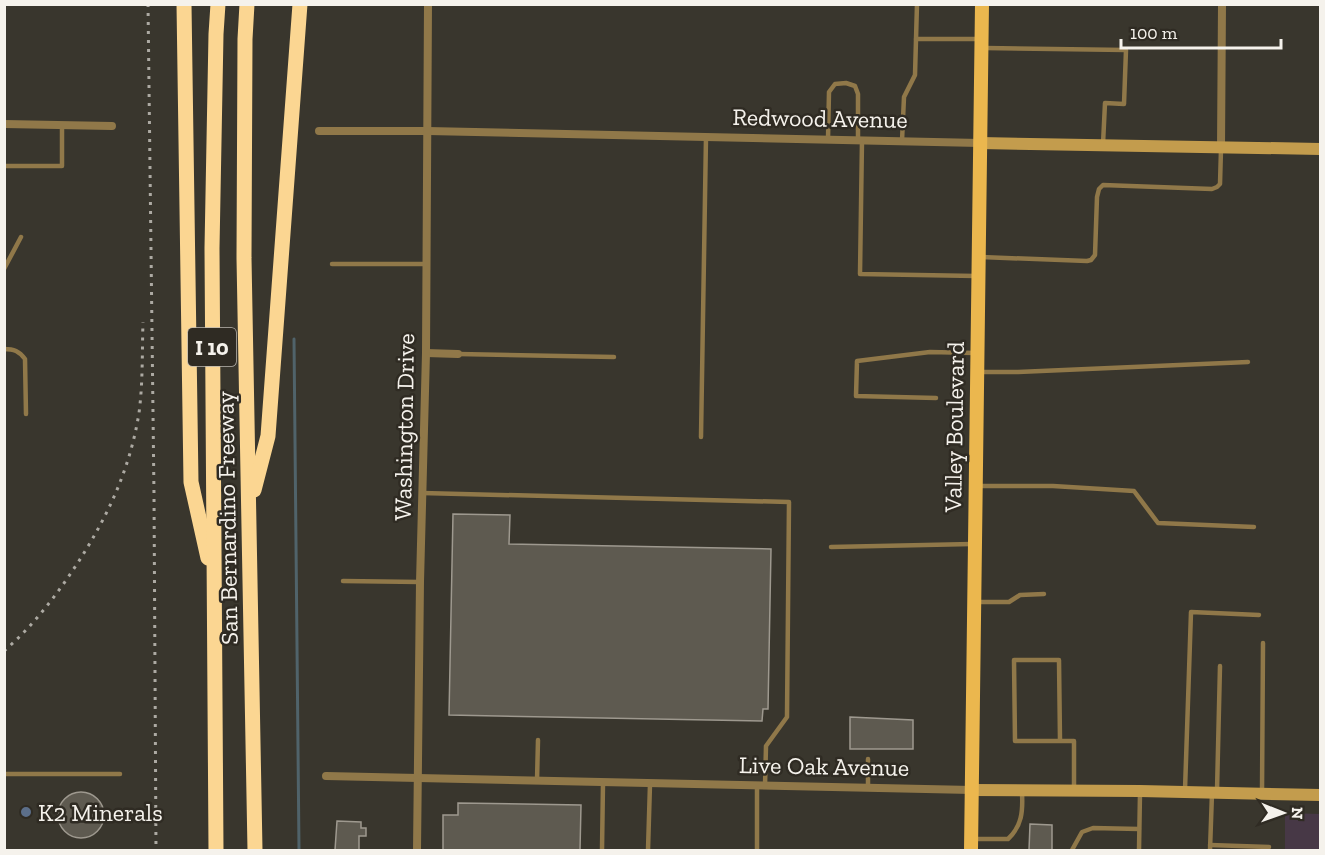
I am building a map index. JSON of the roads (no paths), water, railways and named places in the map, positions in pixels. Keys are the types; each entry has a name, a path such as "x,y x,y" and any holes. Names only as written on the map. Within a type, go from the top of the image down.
{"highway":[{"path":"184,4 191,482 214,589"},
{"name":"San Bernardino Freeway","path":"216,850 212,248 218,4"},
{"name":"San Bernardino Freeway","path":"247,4 244,258 255,850"},
{"path":"249,510 268,436 300,4"}],"main road":[{"name":"Valley Boulevard","path":"971,845 982,4"}],"street":[{"name":"Washington Drive","path":"417,850 420,582 426,353 429,4"},
{"path":"1221,147 1222,4"},
{"path":"4,124 112,126"},
{"name":"Redwood Avenue","path":"319,131 428,131 1320,149"},
{"path":"426,353 458,354"},
{"name":"Live Oak Avenue","path":"326,776 650,784 1320,795"}],"lane":[{"path":"902,141 904,97 915,75 917,4"},
{"path":"916,39 982,43 1018,48 1126,50 1124,104 1105,103 1103,145"},
{"path":"828,140 829,92 835,84 846,83 855,86 858,94 860,140 860,274 978,276"},
{"path":"4,166 62,166 62,126"},
{"path":"701,437 706,137"},
{"path":"979,257 1091,260 1095,255 1096,197 1103,185 1212,189 1220,184 1221,147"},
{"path":"4,269 21,237"},
{"path":"332,264 427,264"},
{"path":"4,349 20,352 25,359 26,414"},
{"path":"936,398 856,396 857,361 930,352 977,353"},
{"path":"458,354 614,357"},
{"path":"977,372 1248,362"},
{"path":"975,486 1053,486 1134,491 1158,523 1254,527"},
{"path":"422,493 789,502 787,717 766,746 757,850"},
{"path":"831,548 975,544"},
{"path":"344,581 420,582"},
{"path":"974,602 1009,602 1020,595 1044,594"},
{"path":"1185,793 1191,612 1259,615"},
{"path":"1262,794 1263,644"},
{"path":"1059,741 1059,660 1014,660 1015,741 1059,741 1074,741 1074,791"},
{"path":"1220,666 1215,793 1210,848 1269,847"},
{"path":"537,781 538,740"},
{"path":"868,759 868,788"},
{"path":"4,774 120,774"},
{"path":"602,850 603,783"},
{"path":"648,850 650,784"},
{"path":"971,845 1008,839 1014,834 1020,824 1023,811 1022,791"},
{"path":"1139,850 1140,791"},
{"path":"1072,850 1082,832 1093,828 1139,829"}],"waterway":[{"path":"294,339 299,850"}],"railway":[{"path":"148,4 156,850"},
{"path":"4,651 44,610 61,588 88,546 116,492 130,453 139,413 143,322"}],"place":[{"name":"K2 Minerals","path":"26,812"}]}
